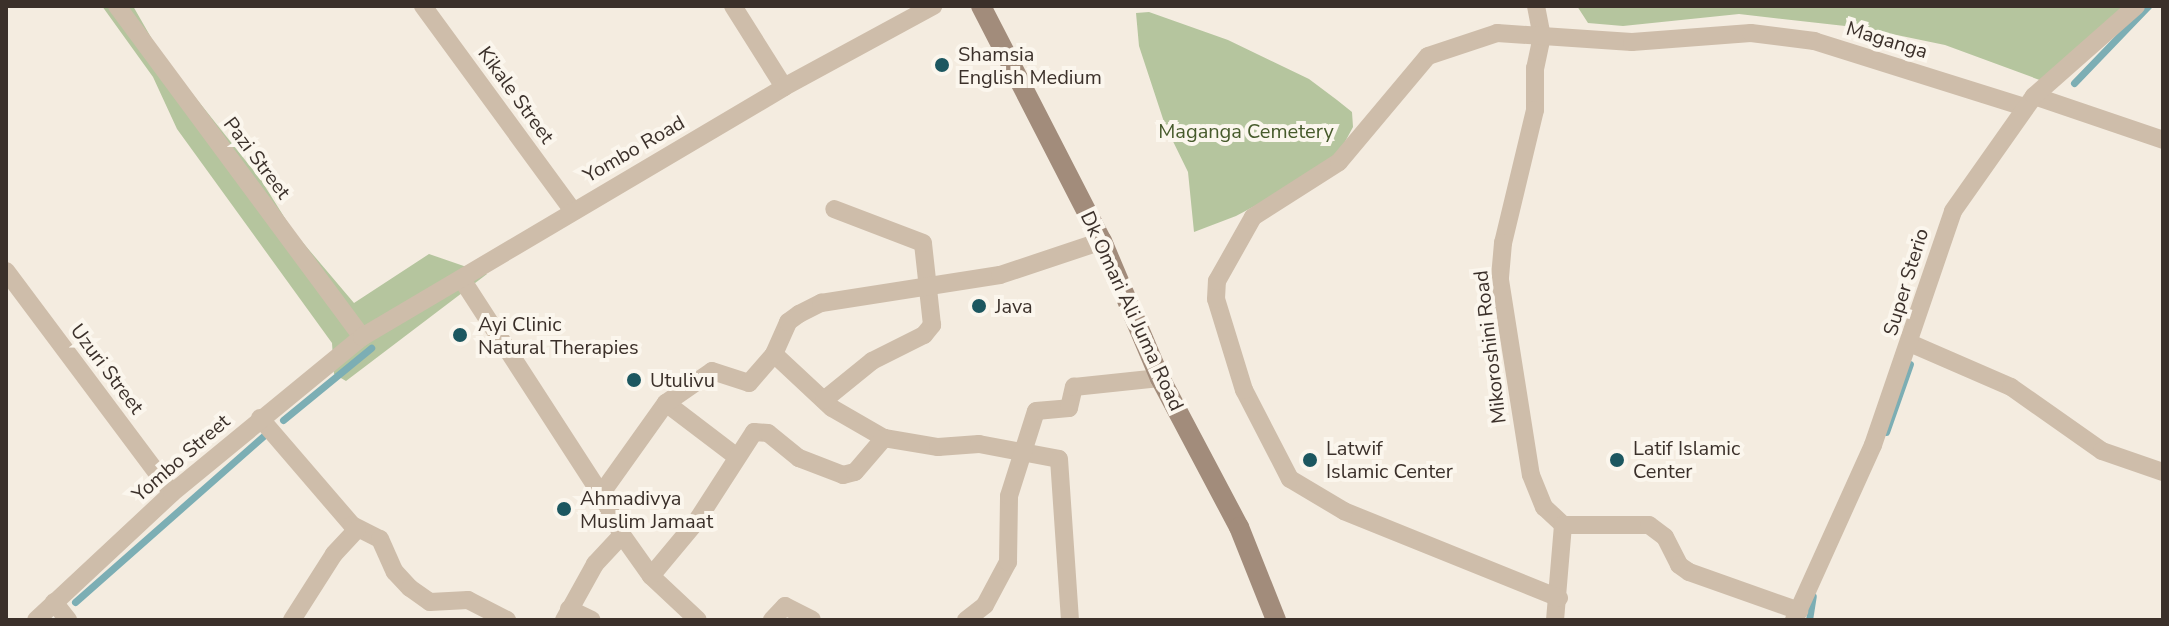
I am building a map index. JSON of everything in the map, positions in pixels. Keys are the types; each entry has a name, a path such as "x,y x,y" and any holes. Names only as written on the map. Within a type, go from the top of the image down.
{"street":[{"name":"Pazi Street","path":"117,6 362,337"},
{"name":"Kikale Street","path":"423,6 573,211"},
{"path":"733,6 784,87"},
{"name":"Yombo Road","path":"362,337 463,281 573,211 784,87 933,6"},
{"name":"Dk Omari Ali Juma Road","path":"981,6 1102,241 1160,378 1239,527 1276,620"},
{"path":"1536,6 1542,36"},
{"name":"Super Sterio","path":"1796,615 1912,344 1943,231 2029,101 2136,6"},
{"name":"Maganga","path":"1559,598 1302,490 1269,447 1223,332 1217,281 1253,217 1339,162 1428,56 1497,33 1632,42 1751,33 1814,41 2163,140"},
{"name":"Mikoroshini Road","path":"1542,36 1535,68 1535,110 1503,243 1500,280 1531,475 1544,507 1563,525"},
{"path":"824,400 872,361 931,331 923,243 834,209"},
{"path":"601,494 666,403 712,371 746,385 774,354 788,322 821,303 1000,275 1102,241"},
{"name":"Uzuri Street","path":"6,271 172,493"},
{"path":"463,281 601,494 622,535 651,576 698,620"},
{"name":"Yombo Street","path":"36,620 172,493 362,337"},
{"path":"1912,344 2011,387 2102,451 2163,472"},
{"path":"774,354 824,400 884,438 938,447 979,444 1023,455 1056,457 1061,462 1070,620"},
{"path":"966,620 985,605 1008,562 1009,496 1036,411 1069,408 1074,387 1160,378"},
{"path":"666,403 737,457"},
{"path":"260,418 357,529 380,539 400,579 430,602 468,600 507,620"},
{"path":"651,576 696,522 754,432 762,430 799,458 843,475 855,472 884,438"},
{"path":"1555,620 1563,525 1649,525 1665,537 1679,565 1689,572 1796,615"},
{"path":"292,620 334,554 357,529"},
{"path":"592,620 566,615 595,564 622,535"},
{"path":"54,602 68,620"},
{"path":"772,620 785,606 812,620"}],"green space":[{"path":"102,6 133,6 160,53 261,180 293,231 354,303 429,254 487,274 346,381 334,374 332,343 177,129 153,77"},
{"path":"1577,6 2140,6 2056,86 1945,45 1863,28 1739,14 1623,26 1588,23"},
{"name":"Maganga Cemetery","path":"1149,12 1228,40 1309,79 1352,112 1353,127 1333,164 1236,216 1194,232 1188,172 1165,125 1139,46 1136,13"}],"waterway":[{"path":"2074,83 2148,6"},
{"path":"283,420 371,348"},
{"path":"1886,432 1910,364"},
{"path":"75,602 268,432"},
{"path":"1809,620 1813,596"}],"place":[{"name":"Shamsia English Medium","path":"942,65"},
{"name":"Java","path":"979,306"},
{"name":"Ayi Clinic Natural Therapies","path":"460,335"},
{"name":"Utulivu","path":"634,380"},
{"name":"Latwif Islamic Center","path":"1310,460"},
{"name":"Latif Islamic Center","path":"1617,460"},
{"name":"Ahmadivya Muslim Jamaat","path":"564,509"}]}
